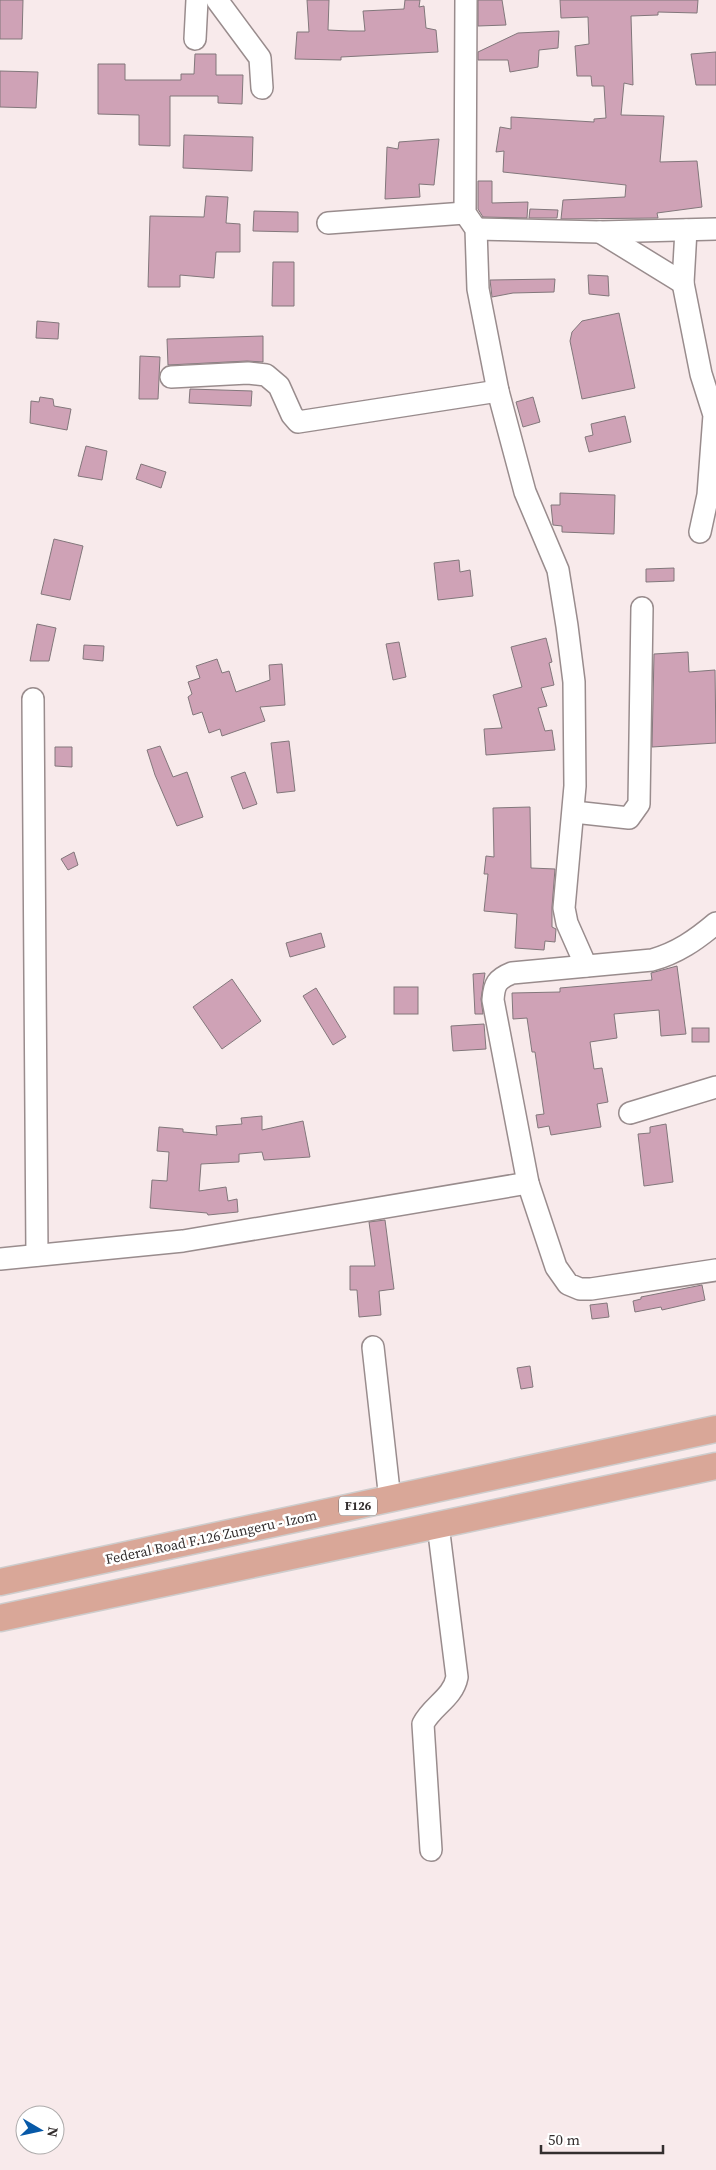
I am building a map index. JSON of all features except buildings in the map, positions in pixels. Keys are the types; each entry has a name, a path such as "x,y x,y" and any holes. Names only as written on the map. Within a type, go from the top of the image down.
{"main road":[{"name":"Federal Road F.126 Zungeru - Izom","path":"0,1582 716,1429"},
{"path":"608,1452 616,1488"},
{"path":"0,1618 716,1466"}],"street":[{"path":"195,39 198,0"},
{"path":"217,0 260,58 262,88"},
{"path":"466,0 471,221 478,289 498,391 525,492 558,570 574,682 574,812 564,908 567,923 586,966"},
{"path":"328,223 471,221 600,232 716,229"},
{"path":"686,230 683,283 700,374 714,415 708,495 700,532"},
{"path":"600,232 683,283"},
{"path":"171,377 248,373 266,375 278,386 298,422 498,391"},
{"path":"574,812 629,818 640,804 642,608"},
{"path":"33,699 37,1255"},
{"path":"715,1272 591,1289 580,1289 568,1284 556,1267 528,1183 493,1000 494,987 499,978 512,973 652,960 669,955 684,947 716,923"},
{"path":"630,1113 716,1086"},
{"path":"0,1258 183,1241 365,1208 528,1183"},
{"path":"372,1347 390,1500"},
{"path":"431,1850 424,1724 427,1717 455,1687 457,1677 438,1525"}]}
